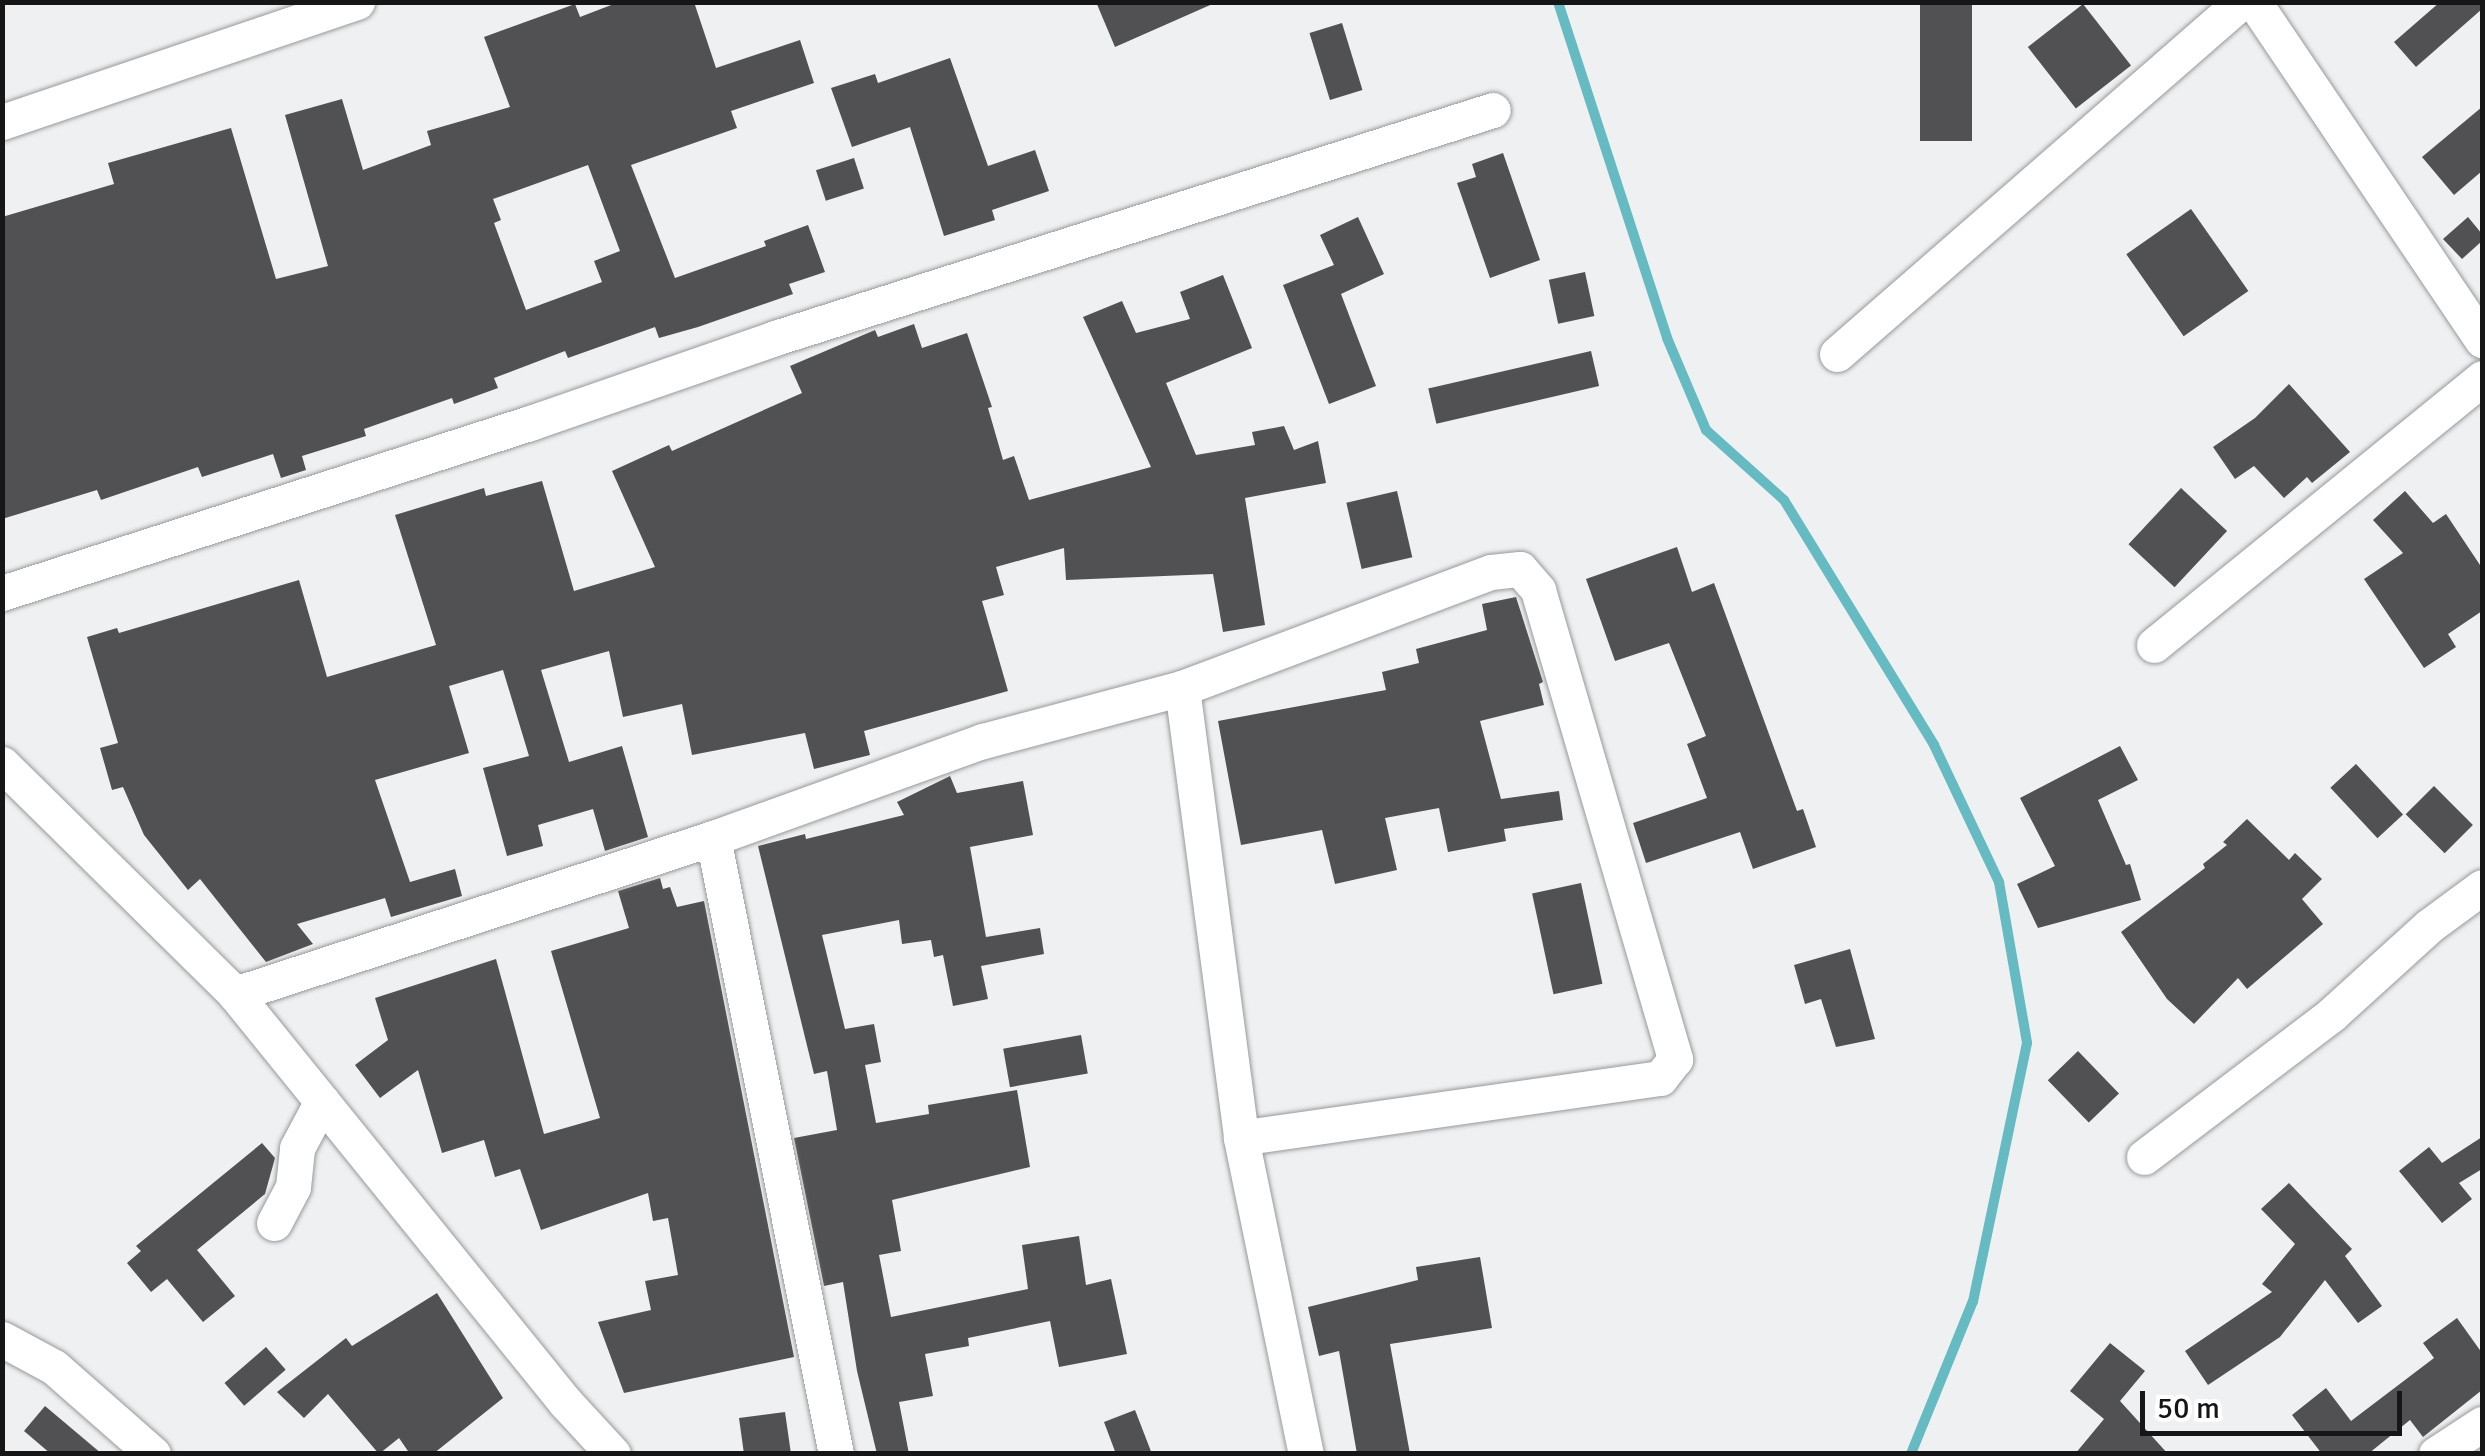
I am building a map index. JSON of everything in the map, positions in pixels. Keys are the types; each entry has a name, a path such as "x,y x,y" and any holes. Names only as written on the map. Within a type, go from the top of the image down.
{"street":[{"path":"2,122 357,2"},
{"path":"1837,354 2240,2"},
{"path":"2254,2 2482,340"},
{"path":"2,592 530,423 775,338 1492,110"},
{"path":"2154,646 2482,378"},
{"path":"235,994 713,838 983,742 1182,688 1491,572 1520,569 1538,590 1675,1059 1660,1078 1240,1138"},
{"path":"1182,688 1240,1138 1306,1454"},
{"path":"2,764 235,994 613,1454"},
{"path":"713,838 836,1454"},
{"path":"2144,1156 2331,1015 2429,926 2482,888"},
{"path":"274,1224 293,1186 296,1148 322,1101"},
{"path":"2,1339 54,1367 153,1454"},
{"path":"2436,1454 2482,1424"}],"building":[{"path":"619,2 694,2 716,68 800,40 814,83 731,111 737,128 631,165 675,278 766,246 764,241 808,225 825,272 789,284 793,294 698,327 659,338 655,327 568,358 565,351 494,378 498,388 454,404 452,398 364,429 366,436 302,456 306,470 281,478 273,454 202,477 198,467 101,500 97,490 2,519 2,217 114,184 108,163 231,128 276,279 328,266 285,115 342,99 363,170 431,145 427,131 510,107 484,37 575,4 580,17","holes":["588,165 620,251 594,261 602,282 526,310 494,223 501,220 493,199"]},
{"path":"1096,2 1217,2 1115,47"},
{"path":"1920,2 1972,2 1972,141 1920,141"},
{"path":"2440,2 2482,2 2482,9 2416,67 2394,42"},
{"path":"2083,4 2131,65 2076,109 2028,47"},
{"path":"1342,23 1362,90 1330,100 1309,33"},
{"path":"950,58 988,166 1035,150 1049,191 992,210 995,220 944,236 910,127 852,147 831,88 875,74 878,83"},
{"path":"2482,107 2482,171 2454,195 2422,157"},
{"path":"1503,153 1540,260 1490,278 1457,183 1476,177 1472,164"},
{"path":"854,158 864,188 826,201 816,170"},
{"path":"2191,209 2248,291 2184,336 2126,254"},
{"path":"1358,217 1384,274 1341,294 1376,386 1329,404 1283,285 1334,265 1320,235"},
{"path":"2468,217 2482,234 2482,241 2462,259 2443,239"},
{"path":"1585,272 1594,316 1558,324 1549,280"},
{"path":"1223,275 1252,348 1166,383 1196,455 1255,445 1252,432 1284,426 1294,450 1318,441 1326,483 1245,498 1265,625 1223,632 1213,574 1066,580 1064,548 996,567 1004,595 982,601 1008,691 864,731 870,755 814,769 805,733 692,755 682,704 623,717 609,651 541,670 569,762 622,746 648,837 605,851 593,809 538,825 543,846 507,856 483,768 529,756 503,670 449,686 469,753 375,780 410,882 455,869 462,896 391,917 385,898 297,924 313,944 266,962 200,879 188,890 144,835 123,787 112,790 100,748 118,743 87,637 117,628 119,633 299,580 327,677 436,645 395,515 484,488 486,496 542,481 574,591 655,567 612,471 669,445 672,451 802,393 790,366 875,330 878,337 914,324 922,348 967,333 992,407 988,408 1003,460 1014,456 1029,500 1151,467 1083,317 1122,301 1136,333 1190,319 1180,292"},
{"path":"1591,351 1599,386 1436,424 1428,389"},
{"path":"2289,384 2350,452 2312,483 2307,477 2284,498 2254,466 2235,479 2213,447 2255,418"},
{"path":"2181,488 2227,531 2175,587 2128,544"},
{"path":"1397,491 1412,557 1362,569 1346,503"},
{"path":"2405,491 2433,523 2446,514 2482,568 2482,611 2448,634 2456,647 2424,668 2364,579 2403,553 2373,520"},
{"path":"1677,547 1692,592 1714,583 1797,811 1803,809 1816,847 1753,869 1740,832 1646,863 1633,823 1707,798 1687,744 1706,736 1669,643 1615,661 1586,579"},
{"path":"1516,597 1543,682 1539,684 1544,705 1480,721 1501,799 1559,791 1563,820 1504,829 1506,841 1448,852 1439,808 1385,818 1397,870 1335,884 1322,830 1241,845 1218,721 1386,690 1382,672 1419,663 1416,649 1487,630 1482,604"},
{"path":"2120,746 2138,780 2098,800 2126,865 2130,864 2141,900 2038,928 2017,884 2055,866 2020,798"},
{"path":"2356,764 2403,814 2377,838 2330,788"},
{"path":"950,776 957,793 1023,781 1033,835 970,847 986,937 1040,928 1044,954 981,966 988,999 953,1006 943,955 934,957 931,940 902,944 899,920 822,935 845,1029 874,1024 881,1062 865,1065 876,1123 929,1114 928,1105 1017,1090 1030,1167 892,1200 901,1251 879,1255 891,1317 1028,1289 1022,1245 1079,1236 1086,1285 1111,1279 1127,1354 1059,1367 1050,1321 968,1338 969,1346 925,1354 933,1396 899,1402 909,1454 877,1454 857,1371 843,1282 824,1286 794,1138 837,1130 827,1071 814,1074 758,846 805,834 806,839 904,815 897,802"},
{"path":"2434,786 2473,825 2445,853 2406,814"},
{"path":"2247,819 2289,860 2295,853 2322,879 2302,899 2323,924 2247,989 2238,978 2194,1024 2167,999 2121,932 2205,868 2203,864 2227,845 2223,842"},
{"path":"660,878 663,889 670,887 677,907 704,901 794,1357 624,1393 598,1322 651,1310 645,1281 678,1275 668,1218 653,1221 648,1193 541,1230 520,1169 495,1177 484,1140 442,1153 418,1070 380,1098 355,1065 388,1040 375,998 496,959 544,1134 600,1118 551,951 629,928 618,891"},
{"path":"1581,883 1602,984 1554,994 1532,893"},
{"path":"1850,949 1875,1039 1836,1047 1821,999 1805,1004 1794,965"},
{"path":"1081,1035 1088,1073 1010,1087 1003,1049"},
{"path":"2078,1051 2119,1093 2089,1123 2048,1080"},
{"path":"2482,1137 2482,1169 2459,1183 2472,1199 2442,1223 2399,1171 2429,1147 2442,1163"},
{"path":"262,1143 275,1158 265,1194 197,1250 235,1296 203,1322 167,1279 151,1292 127,1263 141,1251 136,1246"},
{"path":"2289,1183 2352,1249 2345,1256 2382,1306 2358,1323 2325,1280 2280,1337 2208,1385 2185,1351 2272,1292 2262,1284 2295,1244 2261,1209"},
{"path":"1480,1257 1492,1328 1390,1344 1410,1454 1357,1454 1339,1351 1319,1356 1308,1307 1418,1280 1416,1267"},
{"path":"437,1293 503,1398 433,1454 410,1454 399,1438 379,1454 328,1394 304,1418 277,1392 346,1338 352,1346"},
{"path":"2457,1318 2482,1353 2482,1390 2423,1437 2410,1420 2368,1454 2322,1454 2292,1415 2326,1388 2351,1421 2434,1358 2423,1343"},
{"path":"2110,1343 2145,1371 2120,1401 2168,1454 2075,1454 2104,1419 2070,1391"},
{"path":"266,1347 286,1370 244,1406 224,1383"},
{"path":"45,1406 102,1454 51,1454 24,1431"},
{"path":"1135,1410 1152,1454 1116,1454 1104,1422"},
{"path":"785,1412 791,1454 744,1454 739,1418"}],"waterway":[{"path":"1558,2 1667,338 1706,430 1784,500 1934,745 1999,882 2027,1043 1973,1301 1911,1454"}]}
